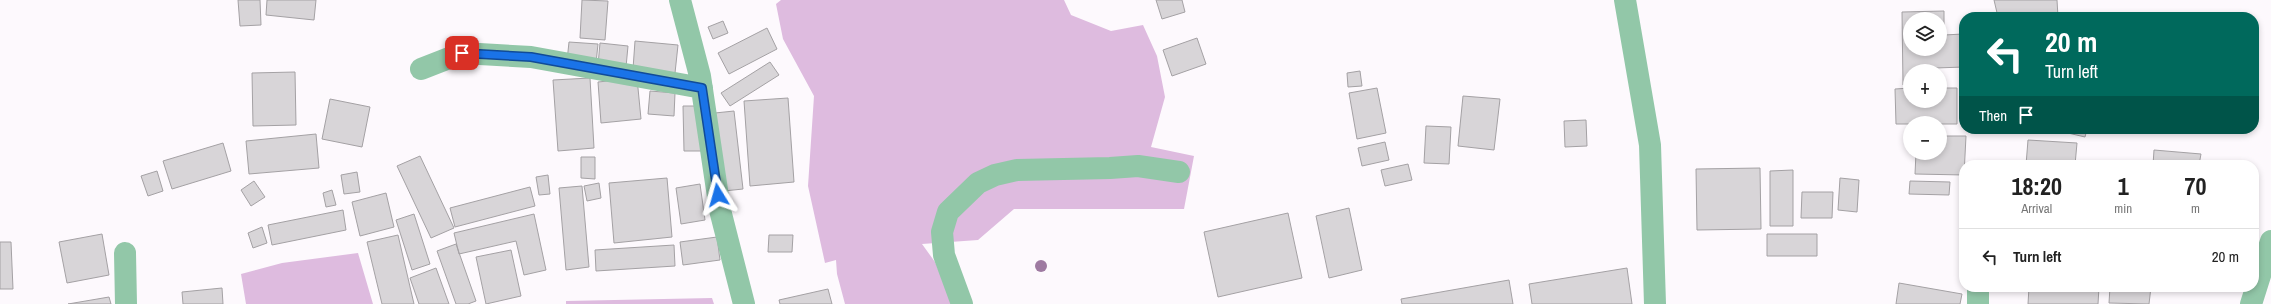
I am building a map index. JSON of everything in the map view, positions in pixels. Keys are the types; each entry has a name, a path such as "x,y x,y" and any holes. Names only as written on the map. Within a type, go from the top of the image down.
{"street":[{"path":"680,0 702,88 720,210 744,304"},
{"path":"1625,0 1650,145 1655,304"},
{"path":"421,69 462,53 531,57 702,88"},
{"path":"962,304 944,255 942,232 948,212 978,183 995,175 1017,170 1138,166 1179,172"},
{"path":"2259,279 2271,241"},
{"path":"125,253 126,304"},
{"path":"1978,292 1978,304"},
{"path":"2251,304 2255,292"}],"shaded area":[{"path":"781,0 1064,0 1071,15 1111,31 1143,25 1157,56 1165,97 1151,147 1194,156 1184,209 1014,209 978,240 922,244 935,262 953,304 845,304 837,274 836,260 825,263 808,186 814,96 783,39 776,4"},
{"path":"358,253 373,304 246,304 241,274 282,263"},
{"path":"712,298 714,304 566,304 566,301"}],"building":[{"path":"238,0 260,0 261,25 240,26"},
{"path":"267,0 316,0 314,20 266,15"},
{"path":"582,0 608,1 605,40 580,38"},
{"path":"1156,0 1182,0 1185,12 1162,19"},
{"path":"1994,0 2057,0 2058,12 1997,12"},
{"path":"1944,11 1903,12 1903,56 1947,56 1947,35 1959,34 1959,67 1947,68 1947,64 1903,64 1903,85 1902,12"},
{"path":"723,21 728,33 713,39 708,27"},
{"path":"767,28 777,49 729,74 718,53"},
{"path":"1197,38 1206,64 1172,76 1163,50"},
{"path":"635,41 678,45 675,73 633,69"},
{"path":"569,42 598,44 596,63 567,61"},
{"path":"600,43 628,46 626,67 598,65"},
{"path":"770,62 779,75 730,106 721,93"},
{"path":"1360,71 1362,86 1348,87 1347,73"},
{"path":"295,72 296,125 253,126 252,73"},
{"path":"590,78 594,148 558,151 553,80"},
{"path":"637,78 641,119 601,123 598,82"},
{"path":"1377,88 1386,133 1357,139 1349,93"},
{"path":"1903,88 1903,108 1947,108 1947,88 1957,88 1957,124 1947,124 1947,116 1903,116 1903,124 1896,124 1895,89"},
{"path":"650,91 675,93 674,116 648,114"},
{"path":"1463,96 1500,99 1494,150 1458,146"},
{"path":"788,98 794,182 750,186 744,101"},
{"path":"330,99 370,107 362,147 322,139"},
{"path":"683,106 703,106 704,151 684,151"},
{"path":"734,111 743,189 724,191 715,113"},
{"path":"1586,120 1587,146 1565,147 1564,121"},
{"path":"1426,126 1451,127 1449,164 1424,163"},
{"path":"316,134 319,168 249,174 246,141"},
{"path":"2072,134 2086,134 2085,137"},
{"path":"1947,136 1966,136 1965,160 1959,160 1959,175 1915,174 1916,160 1947,160"},
{"path":"2028,140 2077,143 2075,160 2026,160"},
{"path":"1385,142 1389,160 1362,166 1358,148"},
{"path":"223,143 231,171 172,189 163,161"},
{"path":"2154,150 2201,154 2200,160 2153,160"},
{"path":"420,156 454,228 431,238 397,166"},
{"path":"581,157 595,157 595,179 581,178"},
{"path":"1408,164 1412,180 1385,186 1381,170"},
{"path":"1760,168 1761,229 1697,230 1696,169"},
{"path":"1793,170 1793,226 1770,226 1770,171"},
{"path":"157,171 163,191 148,196 141,176"},
{"path":"357,172 360,192 344,194 341,175"},
{"path":"548,175 550,194 539,195 536,177"},
{"path":"667,178 672,237 614,243 609,183"},
{"path":"1840,178 1859,180 1857,212 1838,210"},
{"path":"254,181 265,197 251,206 241,190"},
{"path":"1910,181 1950,182 1949,195 1909,194"},
{"path":"599,183 601,198 587,201 584,186"},
{"path":"700,184 705,220 681,224 676,188"},
{"path":"582,186 589,267 566,270 559,188"},
{"path":"530,187 535,206 455,227 450,208"},
{"path":"332,190 336,205 326,207 323,193"},
{"path":"1802,192 1833,192 1832,218 1801,218"},
{"path":"386,193 394,227 360,236 352,202"},
{"path":"1349,208 1362,270 1329,278 1316,216"},
{"path":"343,210 346,230 272,245 268,225"},
{"path":"1288,213 1302,278 1218,297 1204,232"},
{"path":"414,214 430,264 412,270 396,220"},
{"path":"534,214 546,270 524,275 516,241 459,254 454,233"},
{"path":"262,227 267,243 253,248 248,233"},
{"path":"102,234 109,275 67,283 59,242"},
{"path":"1767,234 1817,234 1817,256 1767,256"},
{"path":"398,235 414,304 382,304 367,242"},
{"path":"769,235 793,235 792,252 768,252"},
{"path":"717,237 720,260 683,265 680,242"},
{"path":"0,242 11,242 13,289 0,289"},
{"path":"456,244 476,301 468,304 456,304 437,251"},
{"path":"674,245 675,266 596,271 595,250"},
{"path":"511,250 521,296 486,304 476,257"},
{"path":"436,268 449,304 419,304 410,278"},
{"path":"1627,268 1632,304 1532,304 1529,284"},
{"path":"1509,280 1513,304 1402,304 1401,299"},
{"path":"1899,283 1962,294 1960,304 1896,304"},
{"path":"222,288 223,304 183,304 182,292"},
{"path":"828,289 832,304 780,304 779,300"},
{"path":"2029,292 2099,292 2098,304 2028,304"},
{"path":"2110,292 2150,292 2149,304 2109,303"},
{"path":"109,297 111,304 68,304"}],"route":[{"path":"462,53 531,57 613,70 702,88 718,195"}]}
